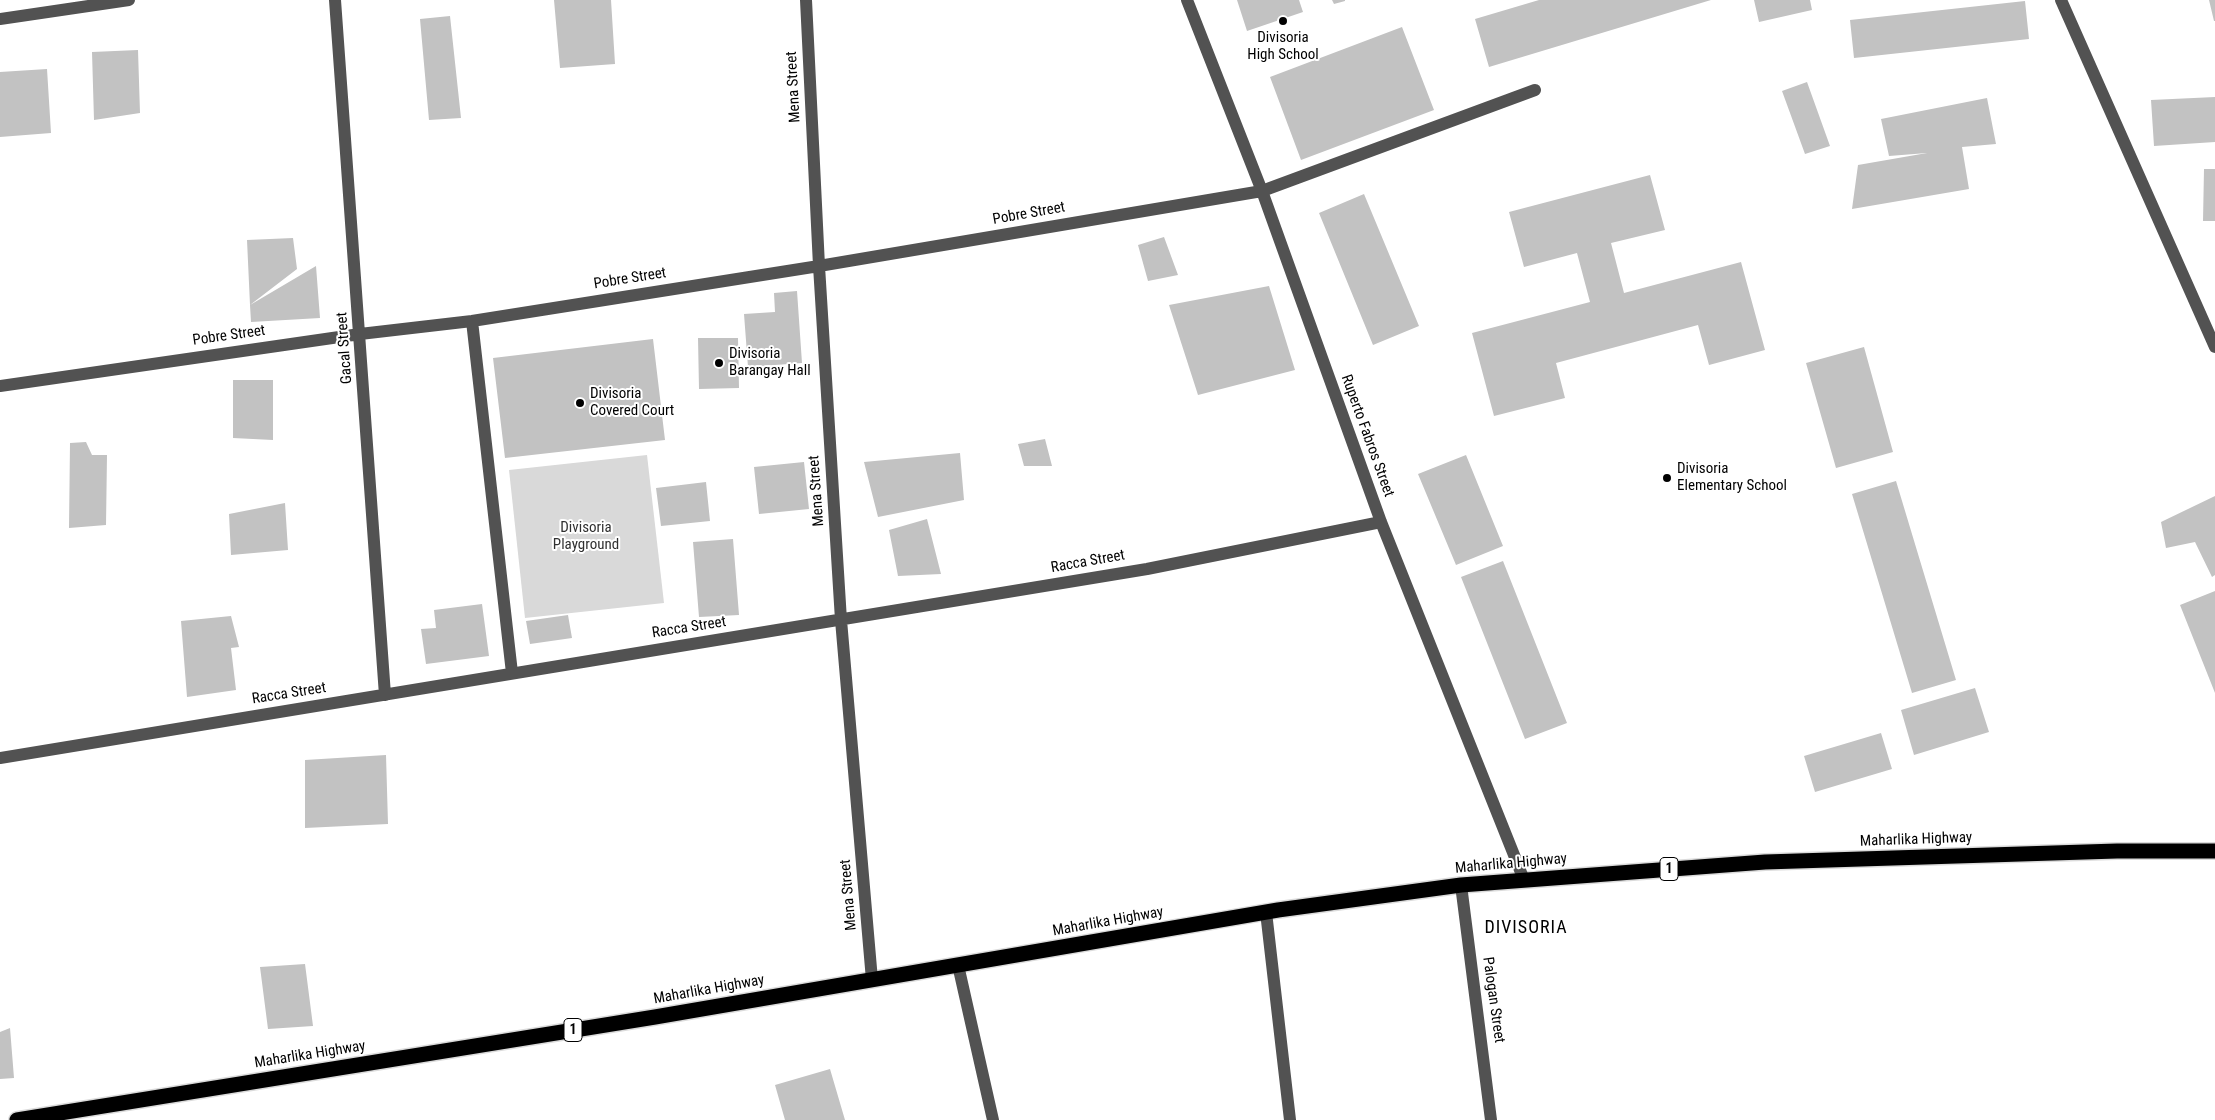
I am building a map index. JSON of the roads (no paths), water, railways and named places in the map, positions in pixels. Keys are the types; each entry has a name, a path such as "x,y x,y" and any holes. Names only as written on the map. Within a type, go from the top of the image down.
{"highway":[{"name":"Maharlika Highway","path":"17,1120 655,1017 1266,912 1461,885 1765,862 2117,851 2215,851"}],"street":[{"path":"0,19 129,0"},
{"name":"Gacal Street","path":"335,0 385,695"},
{"name":"Mena Street","path":"806,0 819,266 841,620 872,980"},
{"name":"Ruperto Fabros Street","path":"1187,0 1262,191 1381,522 1524,880"},
{"path":"2060,0 2215,347"},
{"name":"Pobre Street","path":"0,386 360,334 472,321 819,266 1262,191 1535,90"},
{"path":"472,321 512,673"},
{"name":"Racca Street","path":"0,758 1147,569 1381,522"},
{"name":"Palogan Street","path":"1461,885 1492,1120"},
{"path":"1266,912 1290,1120"},
{"path":"958,965 993,1120"}],"place":[{"name":"Divisoria High School","path":"1283,21"},
{"name":"Divisoria Barangay Hall","path":"719,363"},
{"name":"Divisoria Covered Court","path":"580,403"},
{"name":"Divisoria Elementary School","path":"1667,478"}],"district":[{"name":"DIVISORIA","path":"1526,928"}],"park label":[{"name":"Divisoria Playground","path":"586,536"}]}
